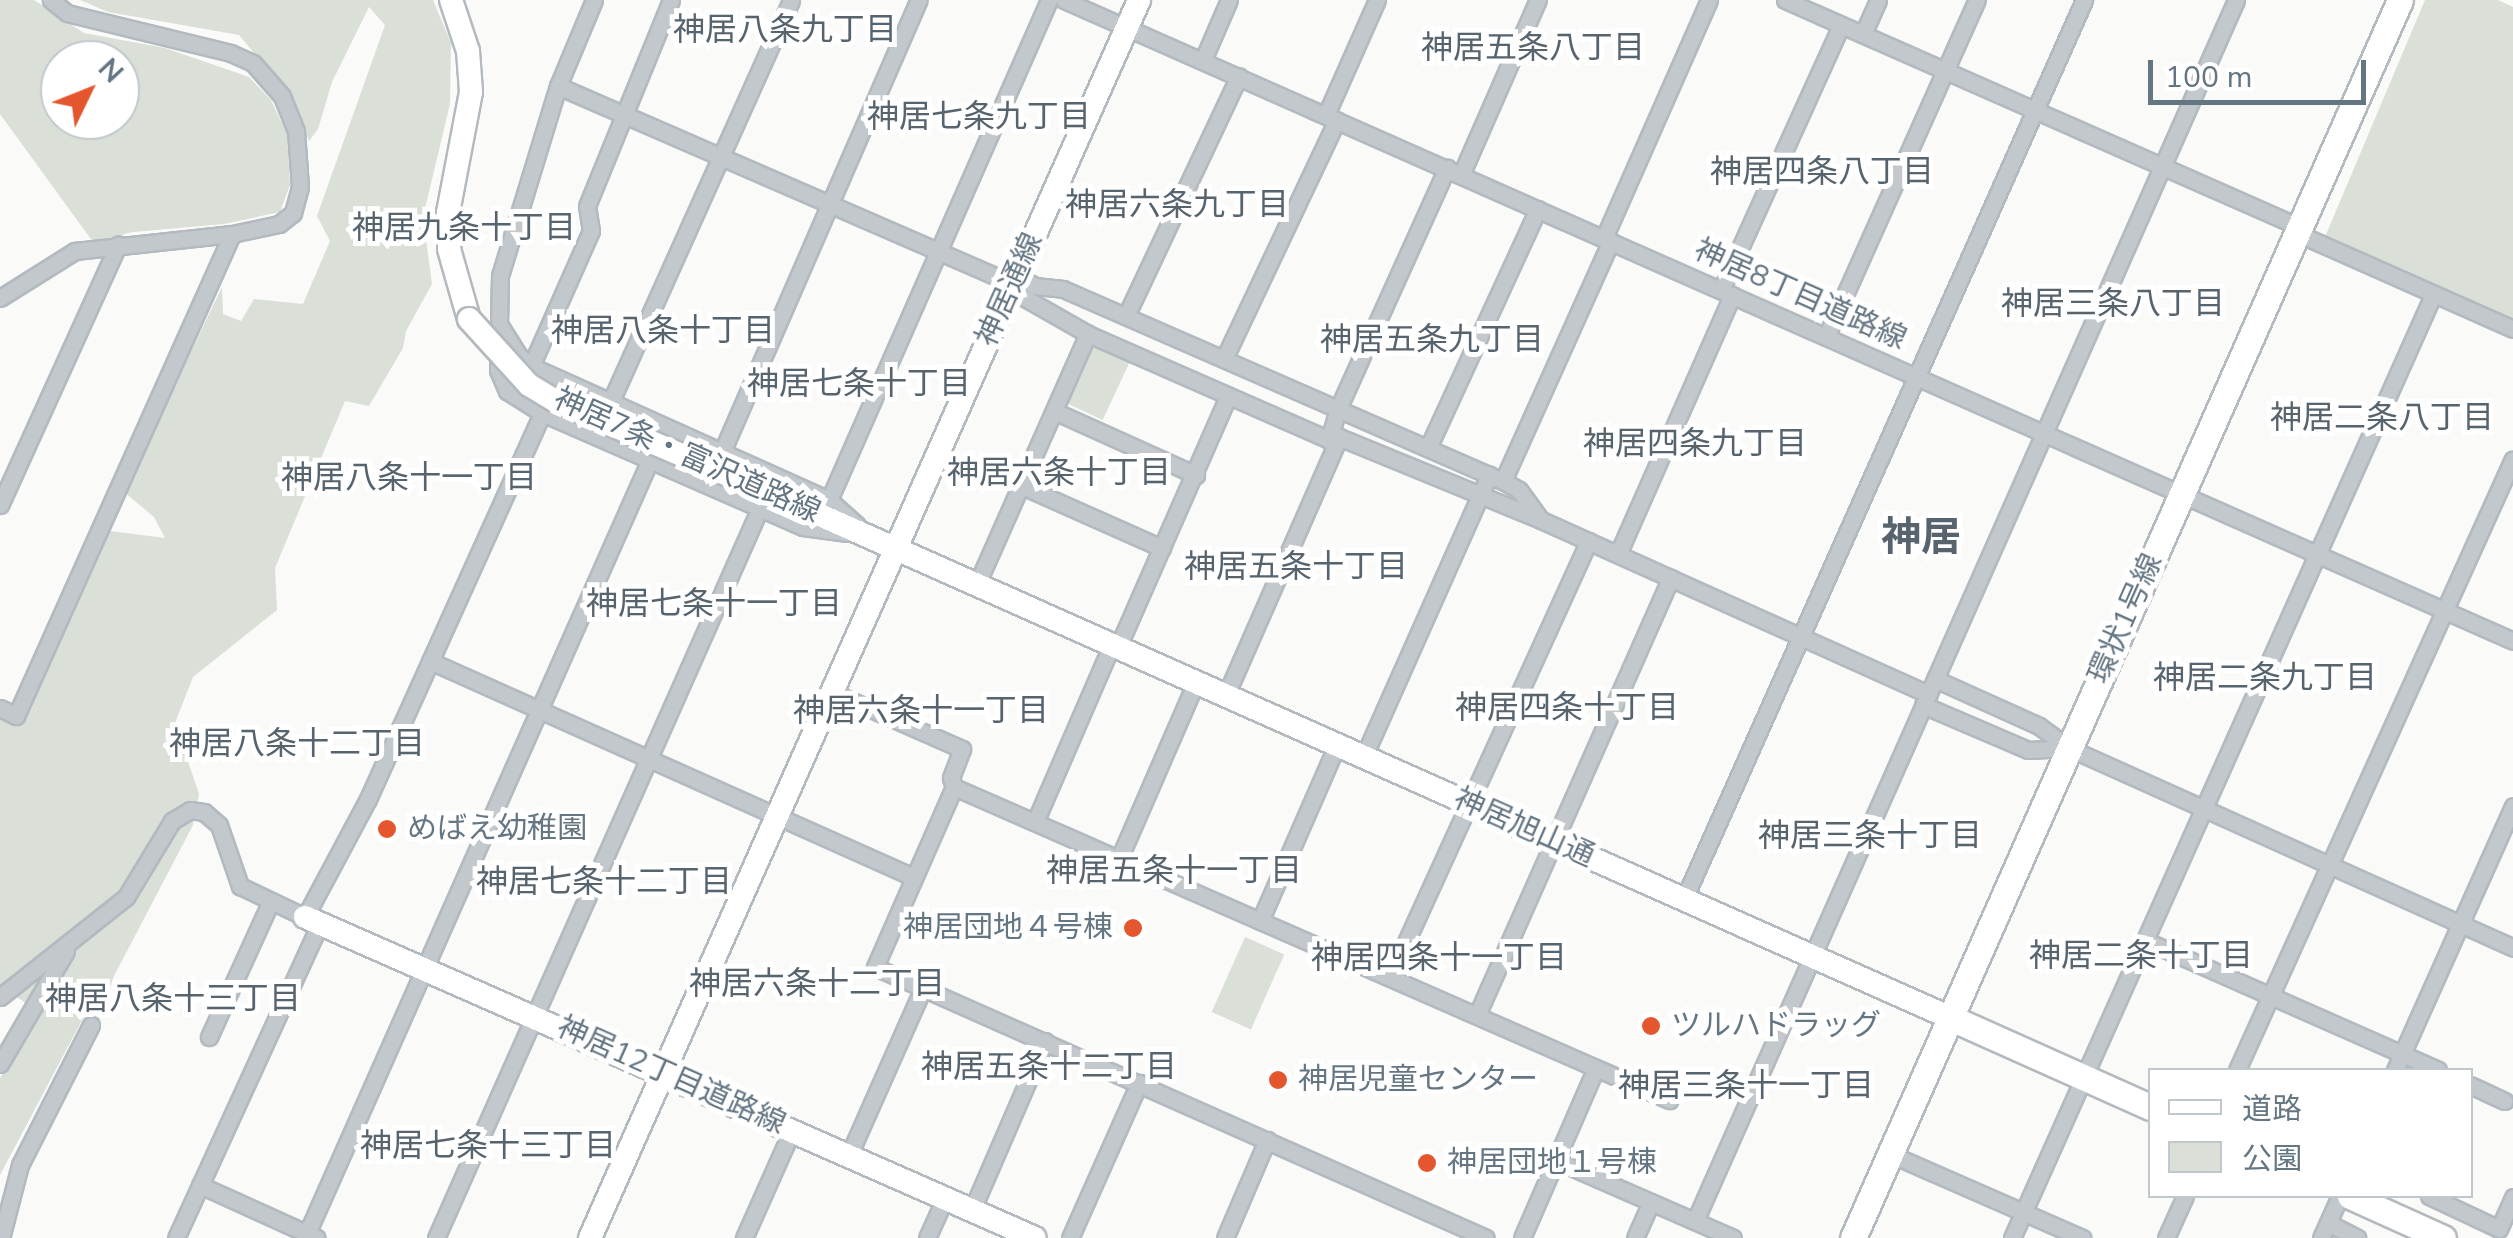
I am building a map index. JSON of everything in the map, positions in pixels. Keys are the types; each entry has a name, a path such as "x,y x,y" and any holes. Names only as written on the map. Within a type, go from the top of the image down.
{"main road":[{"name":"環状1号線","path":"1853,1238 2400,0"},
{"name":"神居旭山通","path":"1951,1018 2148,1105"},
{"path":"2354,1198 2424,1238"},
{"path":"2354,1198 2444,1238"}],"street":[{"path":"0,298 75,251 232,234 279,224 293,213 300,187 296,131 282,96 254,63 232,53 67,13 51,0"},
{"name":"神居7条・富沢道路線","path":"451,0 468,51 470,92 448,214 449,250 468,319 508,365 556,401 898,549"},
{"path":"594,0 558,86 500,276 498,370 507,391 542,413 803,528 870,536"},
{"path":"518,400 591,231 587,206 671,0"},
{"path":"595,436 791,0"},
{"path":"722,452 919,0"},
{"path":"829,500 1049,0"},
{"name":"神居8丁目道路線","path":"1064,0 2513,642"},
{"name":"神居通線","path":"590,1238 1139,0"},
{"path":"1203,60 1229,0"},
{"path":"1224,359 1332,117 1377,0"},
{"path":"1226,695 1334,439 1338,409 1538,0"},
{"path":"1364,756 1479,498 1496,478 1607,240 1708,0"},
{"path":"1784,0 2162,166 2513,330"},
{"path":"1862,34 1878,0"},
{"path":"1826,337 1977,0"},
{"path":"1684,899 2084,0"},
{"path":"1695,1222 2236,0"},
{"path":"1618,554 1840,25"},
{"path":"1126,316 1239,76"},
{"path":"558,86 1012,282 1088,334 1228,396 1541,520 1929,693 2028,750 2069,748"},
{"path":"1428,448 1538,209"},
{"path":"0,708 16,716 232,234"},
{"path":"0,505 118,245"},
{"path":"1012,282 1063,289 1496,478 1518,490 1541,520"},
{"path":"2012,1238 2432,294"},
{"path":"497,321 509,343 531,366 829,500 870,536"},
{"path":"978,584 1088,334"},
{"path":"1035,822 1196,476 1228,396"},
{"path":"1054,411 1196,476"},
{"path":"176,1238 312,920 542,413"},
{"path":"2238,1068 2513,459"},
{"path":"200,1185 309,1236 650,460"},
{"path":"1022,486 1162,548"},
{"path":"436,1238 760,508"},
{"path":"1390,978 1589,541"},
{"name":"神居旭山通","path":"898,549 1951,1018"},
{"path":"1477,1015 1671,578"},
{"path":"430,661 913,877"},
{"path":"1119,859 1196,682"},
{"path":"834,693 962,749 952,778 954,787 875,967 1486,1238"},
{"path":"1929,693 2038,726 2069,748 2513,948"},
{"path":"1260,921 1338,744"},
{"path":"954,787 1669,1100"},
{"path":"2396,1068 2513,806"},
{"path":"0,997 126,897 172,821 190,810 204,812 219,825 240,886 312,920"},
{"path":"209,1037 270,903"},
{"name":"神居12丁目道路線","path":"312,920 536,1015 1035,1238"},
{"path":"2146,941 2434,1068"},
{"path":"0,1064 70,943"},
{"path":"849,1155 923,988"},
{"path":"1,1238 20,1165 90,1025"},
{"path":"972,1210 1046,1041"},
{"path":"1522,1238 1596,1068"},
{"path":"1070,1238 1139,1083"},
{"path":"2473,1087 2504,1101"},
{"path":"744,1238 792,1130"},
{"path":"1225,1238 1267,1140"},
{"path":"1890,1154 2082,1238"},
{"path":"1557,1161 1727,1237"},
{"path":"2433,1198 2499,1229 2513,1197"},
{"path":"927,1238 944,1198"},
{"path":"2166,1238 2184,1198"},
{"path":"2339,1198 2324,1231 2358,1238"},
{"path":"1635,1238 1650,1202"}],"green space":[{"path":"0,0 34,0 84,33 122,40 40,40 40,140 140,140 140,43 249,77 271,100 287,134 290,185 280,212 224,224 133,232 93,242 0,114"},
{"path":"80,0 433,0 451,43 450,104 423,217 432,284 406,331 403,348 369,406 345,401 275,568 277,610 193,677 175,723 199,794 193,825 114,976 102,1010 90,1005 0,1175 0,1078 38,1012 0,985 0,716 16,723 110,531 165,538 154,517 124,492 222,287 223,314 241,321 254,299 303,304 330,241 317,216 385,25 369,7 332,82 318,129 309,141 292,98 239,35 108,12"},
{"path":"2425,0 2498,0 2513,7 2513,320 2325,237"},
{"path":"1093,346 1129,363 1103,420 1066,403"},
{"path":"1245,937 1284,954 1251,1029 1212,1012"}],"place":[{"name":"めばえ幼稚園","path":"387,829"},
{"name":"神居団地４号棟","path":"1133,928"},
{"name":"ツルハドラッグ","path":"1651,1026"},
{"name":"神居児童センター","path":"1278,1080"},
{"name":"神居団地１号棟","path":"1427,1163"}],"district":[{"name":"神居八条九丁目","path":"785,30"},
{"name":"神居五条八丁目","path":"1533,48"},
{"name":"神居七条九丁目","path":"979,117"},
{"name":"神居四条八丁目","path":"1822,172"},
{"name":"神居六条九丁目","path":"1177,205"},
{"name":"神居九条十丁目","path":"464,228"},
{"name":"神居三条八丁目","path":"2113,304"},
{"name":"神居八条十丁目","path":"663,331"},
{"name":"神居五条九丁目","path":"1432,340"},
{"name":"神居七条十丁目","path":"859,384"},
{"name":"神居二条八丁目","path":"2382,418"},
{"name":"神居四条九丁目","path":"1695,444"},
{"name":"神居六条十丁目","path":"1059,473"},
{"name":"神居八条十一丁目","path":"409,478"},
{"name":"神居","path":"1921,537"},
{"name":"神居五条十丁目","path":"1296,567"},
{"name":"神居七条十一丁目","path":"714,604"},
{"name":"神居二条九丁目","path":"2265,678"},
{"name":"神居四条十丁目","path":"1567,708"},
{"name":"神居六条十一丁目","path":"921,711"},
{"name":"神居八条十二丁目","path":"297,744"},
{"name":"神居三条十丁目","path":"1870,836"},
{"name":"神居五条十一丁目","path":"1174,871"},
{"name":"神居七条十二丁目","path":"604,882"},
{"name":"神居二条十丁目","path":"2141,956"},
{"name":"神居四条十一丁目","path":"1439,958"},
{"name":"神居六条十二丁目","path":"817,984"},
{"name":"神居八条十三丁目","path":"173,999"},
{"name":"神居五条十二丁目","path":"1049,1067"},
{"name":"神居三条十一丁目","path":"1746,1086"},
{"name":"神居七条十三丁目","path":"488,1146"}]}
